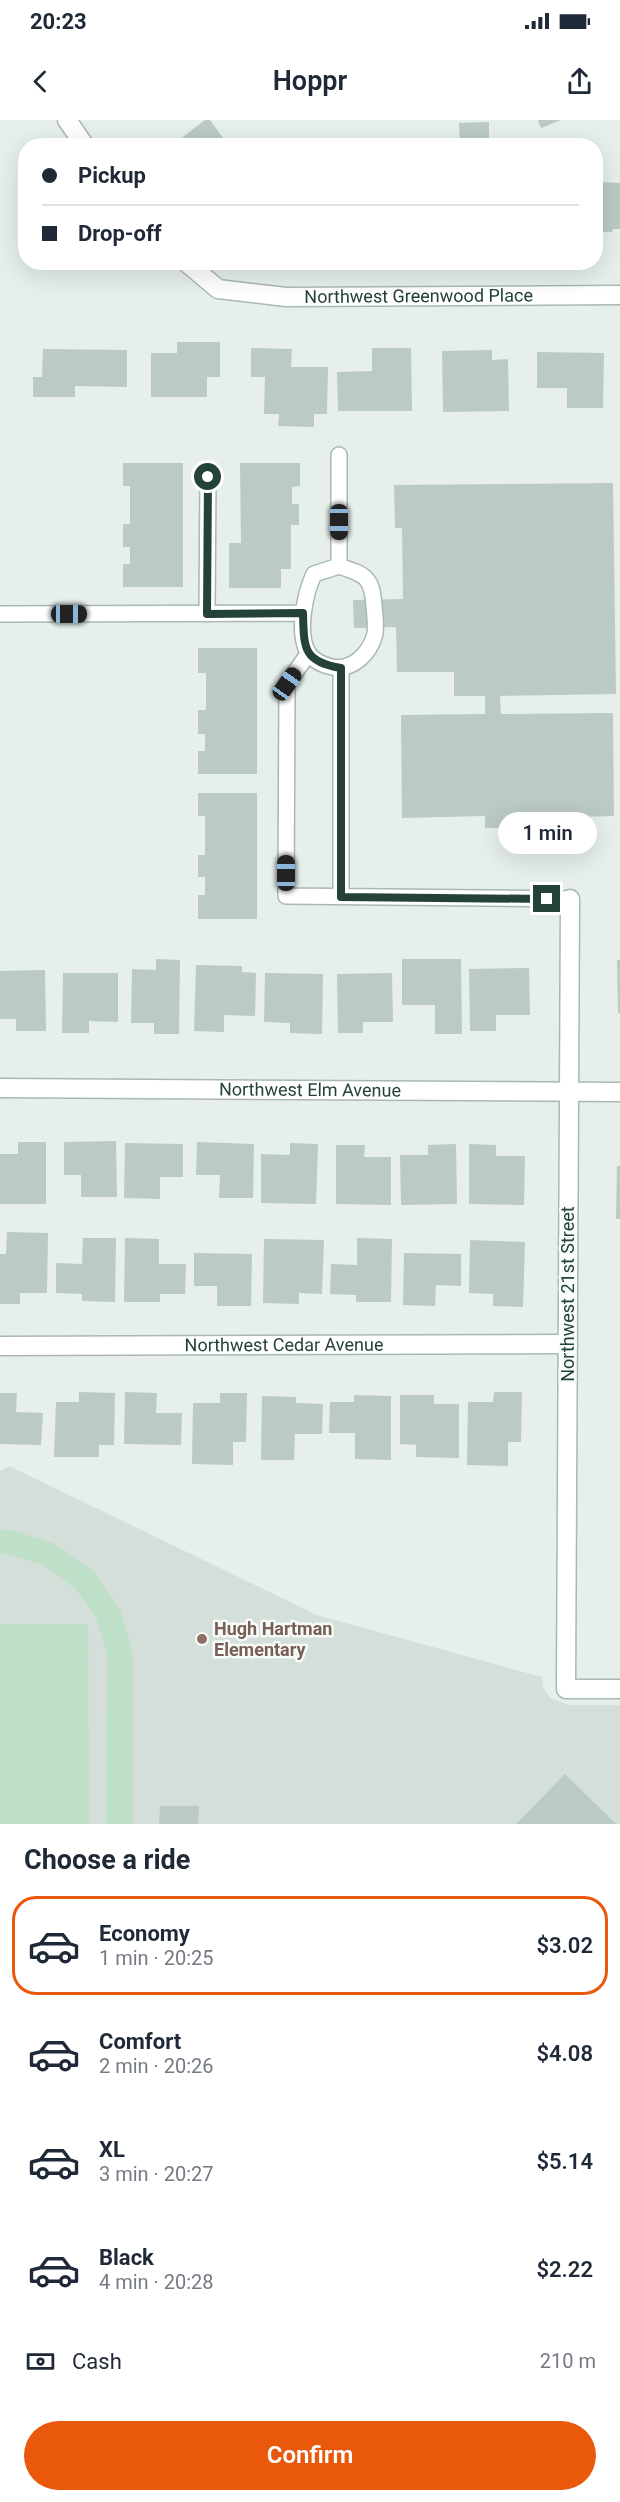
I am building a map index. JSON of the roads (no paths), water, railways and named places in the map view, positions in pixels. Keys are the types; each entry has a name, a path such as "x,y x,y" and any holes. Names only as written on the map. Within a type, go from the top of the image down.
{"street":[{"path":"67,120 79,138"},
{"name":"Northwest Greenwood Place","path":"195,270 218,289 286,297 620,295"},
{"name":"Northwest 21st Street","path":"570,899 566,1689 620,1689"},
{"name":"Northwest Elm Avenue","path":"0,1088 620,1092"},
{"name":"Northwest Cedar Avenue","path":"0,1346 568,1344"}],"lane":[{"path":"339,455 339,566"},
{"path":"207,614 208,477"},
{"path":"339,566 362,573 373,589 375,615 375,633 369,649 356,663 341,668 321,665 308,654 303,613 306,590 314,574 339,566"},
{"path":"0,614 303,613"},
{"path":"308,654 287,684 286,896 570,899"},
{"path":"341,668 341,897"}],"place":[{"name":"Hugh Hartman Elementary","path":"202,1639"}]}
